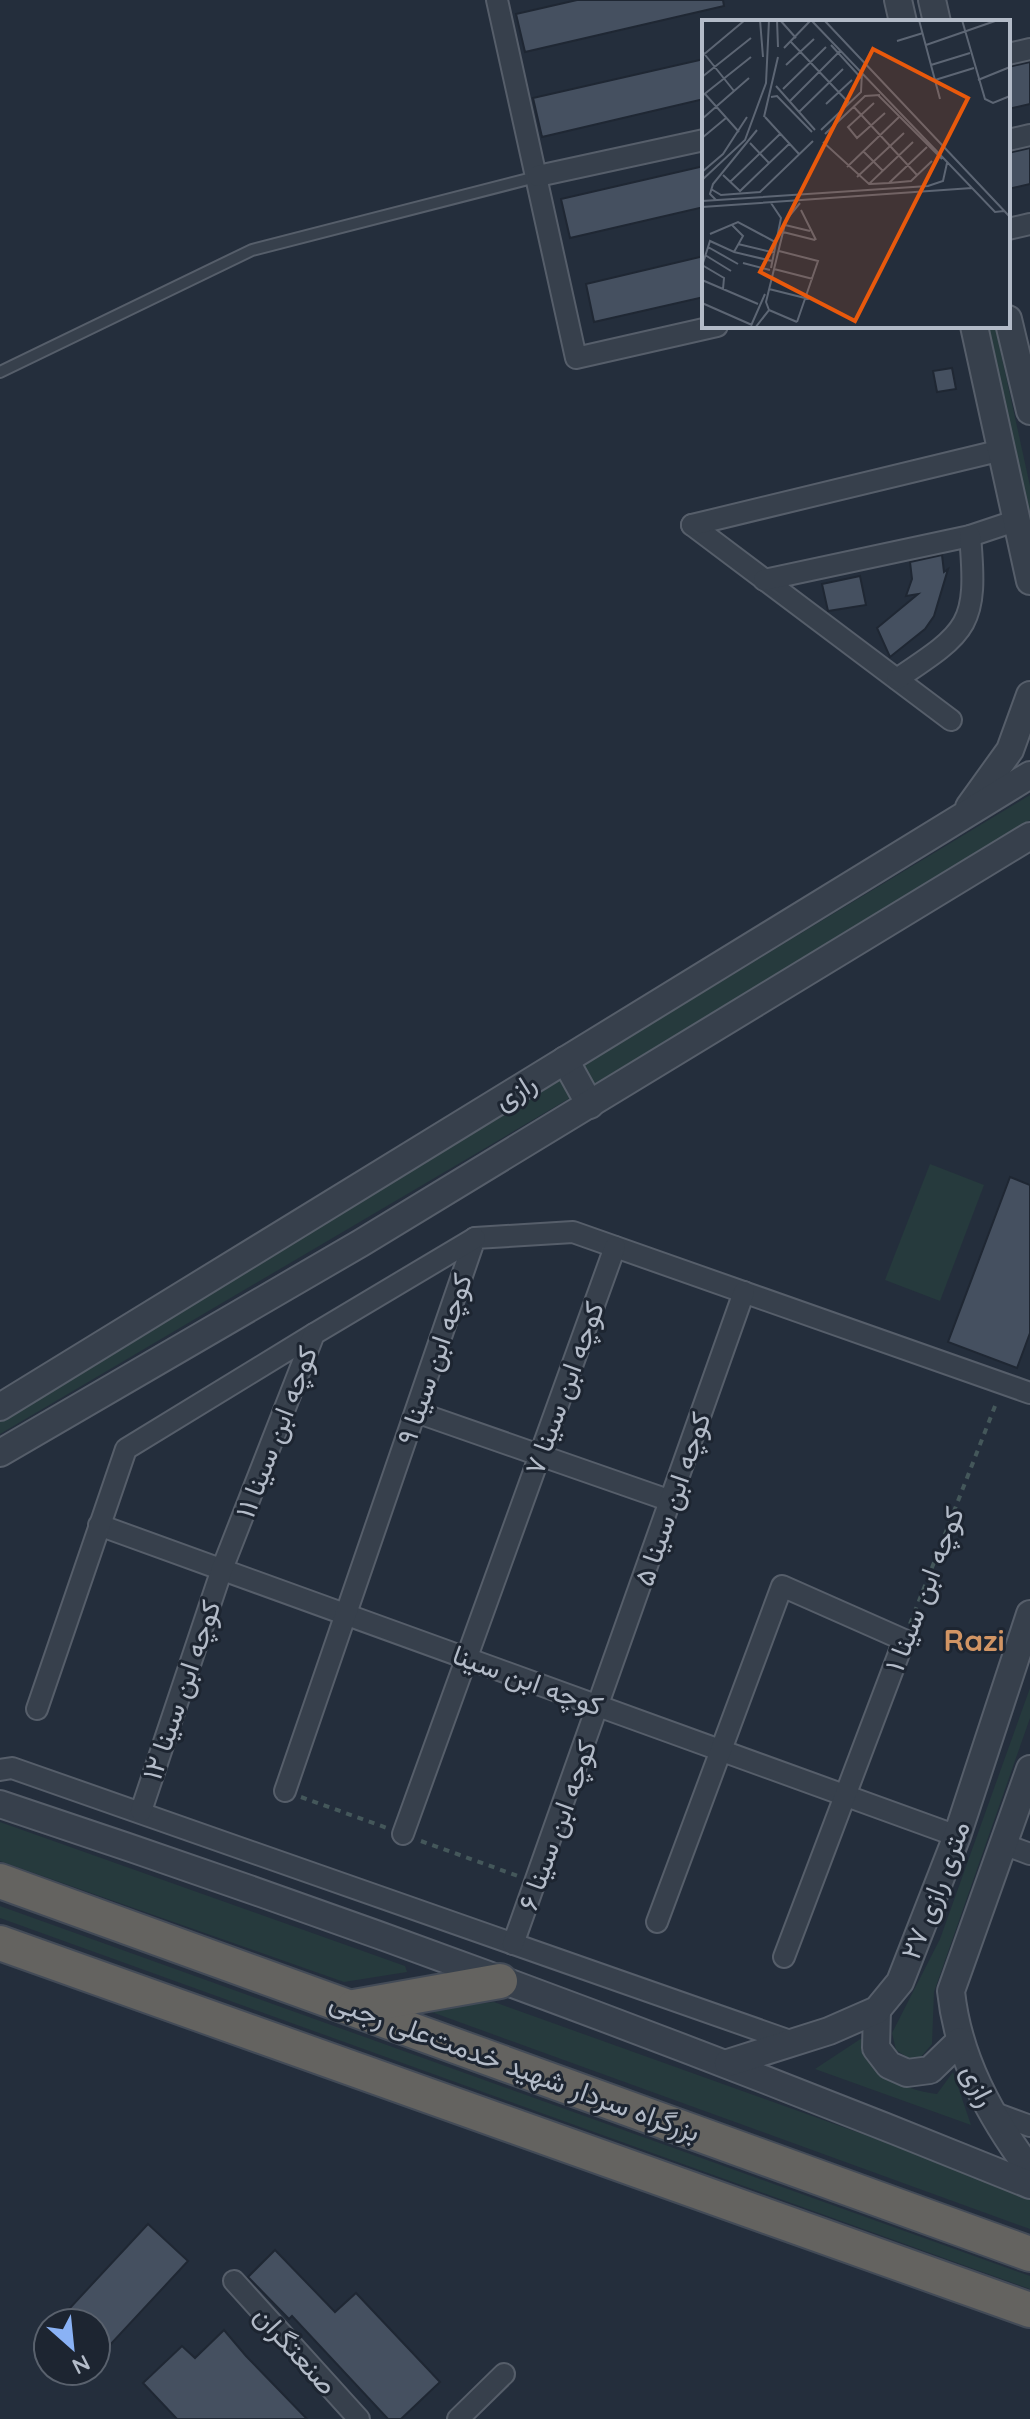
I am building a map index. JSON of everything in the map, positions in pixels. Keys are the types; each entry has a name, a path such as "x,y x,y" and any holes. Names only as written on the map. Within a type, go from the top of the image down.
{"highway":[{"name":"بزرگراه سردار شهید خدمت‌علی رجبی","path":"0,1881 1030,2254"},
{"name":"بزرگراه سردار شهید خدمت‌علی رجبی","path":"0,1943 1030,2310"},
{"path":"353,2007 500,1981"}],"street":[{"path":"497,0 576,358 708,328"},
{"path":"898,0 903,20"},
{"path":"932,0 937,20"},
{"path":"1010,54 1030,49"},
{"path":"1010,140 1030,135"},
{"path":"538,176 702,140"},
{"path":"1010,229 1030,224"},
{"path":"1016,325 1030,411"},
{"path":"974,328 1030,581"},
{"path":"951,720 692,525 1002,450"},
{"path":"764,580 970,536 1018,520"},
{"path":"897,679 945,647 964,623 975,590 970,536"},
{"path":"964,814 1010,750 1030,695"},
{"name":"رازی","path":"0,1407 1030,775"},
{"name":"رازی","path":"0,1453 590,1105 1030,836"},
{"path":"565,1060 590,1105"},
{"name":"کوچه ابن سینا ۹","path":"285,1791 475,1238 573,1232 615,1247"},
{"name":"کوچه ابن سینا ۱۱","path":"222,1569 314,1334 475,1238"},
{"path":"615,1247 1030,1393"},
{"name":"کوچه ابن سینا ۷","path":"403,1834 615,1247"},
{"name":"کوچه ابن سینا ۵","path":"600,1706 744,1292"},
{"path":"37,1709 126,1449 314,1334"},
{"path":"416,1412 540,1452 671,1501"},
{"name":"کوچه ابن سینا","path":"99,1525 957,1836"},
{"name":"کوچه ابن سینا ۱۲","path":"141,1811 222,1569"},
{"path":"657,1922 782,1586 904,1640"},
{"name":"۲۷ متری رازی","path":"877,2010 900,1982 957,1836 1030,1614"},
{"name":"کوچه ابن سینا ۱","path":"784,1957 904,1640"},
{"name":"کوچه ابن سینا ۶","path":"513,1944 600,1706"},
{"path":"0,1770 12,1768 141,1811 793,2042"},
{"name":"۲۷ متری رازی","path":"951,1991 1030,1769"},
{"path":"0,1804 129,1846 728,2063 1030,2185"},
{"path":"1003,1844 1030,1854"},
{"name":"رازی","path":"951,1991 960,2041 992,2112 1030,2170"},
{"path":"728,2063 877,2010 876,2048 889,2065 907,2073 930,2070 960,2041"},
{"path":"992,2112 1030,2126"},
{"name":"صنعتگران","path":"234,2281 359,2419"},
{"path":"458,2419 504,2374"}],"lane":[{"path":"0,372 252,250 538,176"}],"path":[{"name":"کوچه ابن سینا ۱","path":"904,1640 1004,1384"}],"green space":[{"path":"985,328 995,328 1030,486 1030,517"},
{"path":"1030,795 1030,820 699,1022 0,1434 0,1417"},
{"path":"930,1164 984,1185 940,1301 885,1280"},
{"path":"1030,1688 1030,1718 934,1992 932,2044 920,2058 910,2059 896,2050 892,2033 940,1939"},
{"path":"0,1822 405,1966 407,1972 344,1982 0,1861"},
{"path":"0,1906 1030,2276 1030,2289 0,1918"},
{"path":"494,2002 1030,2194 1030,2229 426,2010"},
{"path":"862,2038 872,2062 900,2084 937,2094 953,2072 971,2125 815,2069"}],"building":[{"path":"577,0 723,0 724,6 525,52 516,14"},
{"path":"702,59 702,99 542,137 533,98"},
{"path":"1030,62 1030,104 1010,109 1010,67"},
{"path":"1030,148 1030,184 1010,189 1010,153"},
{"path":"702,166 702,207 570,238 561,199"},
{"path":"702,256 702,297 594,322 586,284"},
{"path":"952,368 956,389 937,392 933,371"},
{"path":"942,555 944,572 948,569 934,616 925,629 890,657 877,628 918,594 906,596 912,579 910,562"},
{"path":"860,576 866,605 828,611 822,584"},
{"path":"1010,1177 1030,1185 1030,1333 1017,1368 948,1342"},
{"path":"148,2224 188,2261 112,2343 112,2307 71,2307"},
{"path":"275,2250 335,2312 356,2293 440,2382 401,2419 388,2419 292,2316 289,2319 248,2277"},
{"path":"224,2330 307,2419 177,2419 143,2383 182,2346 195,2358"}],"district":[{"name":"Razi","path":"974,1641"}]}
